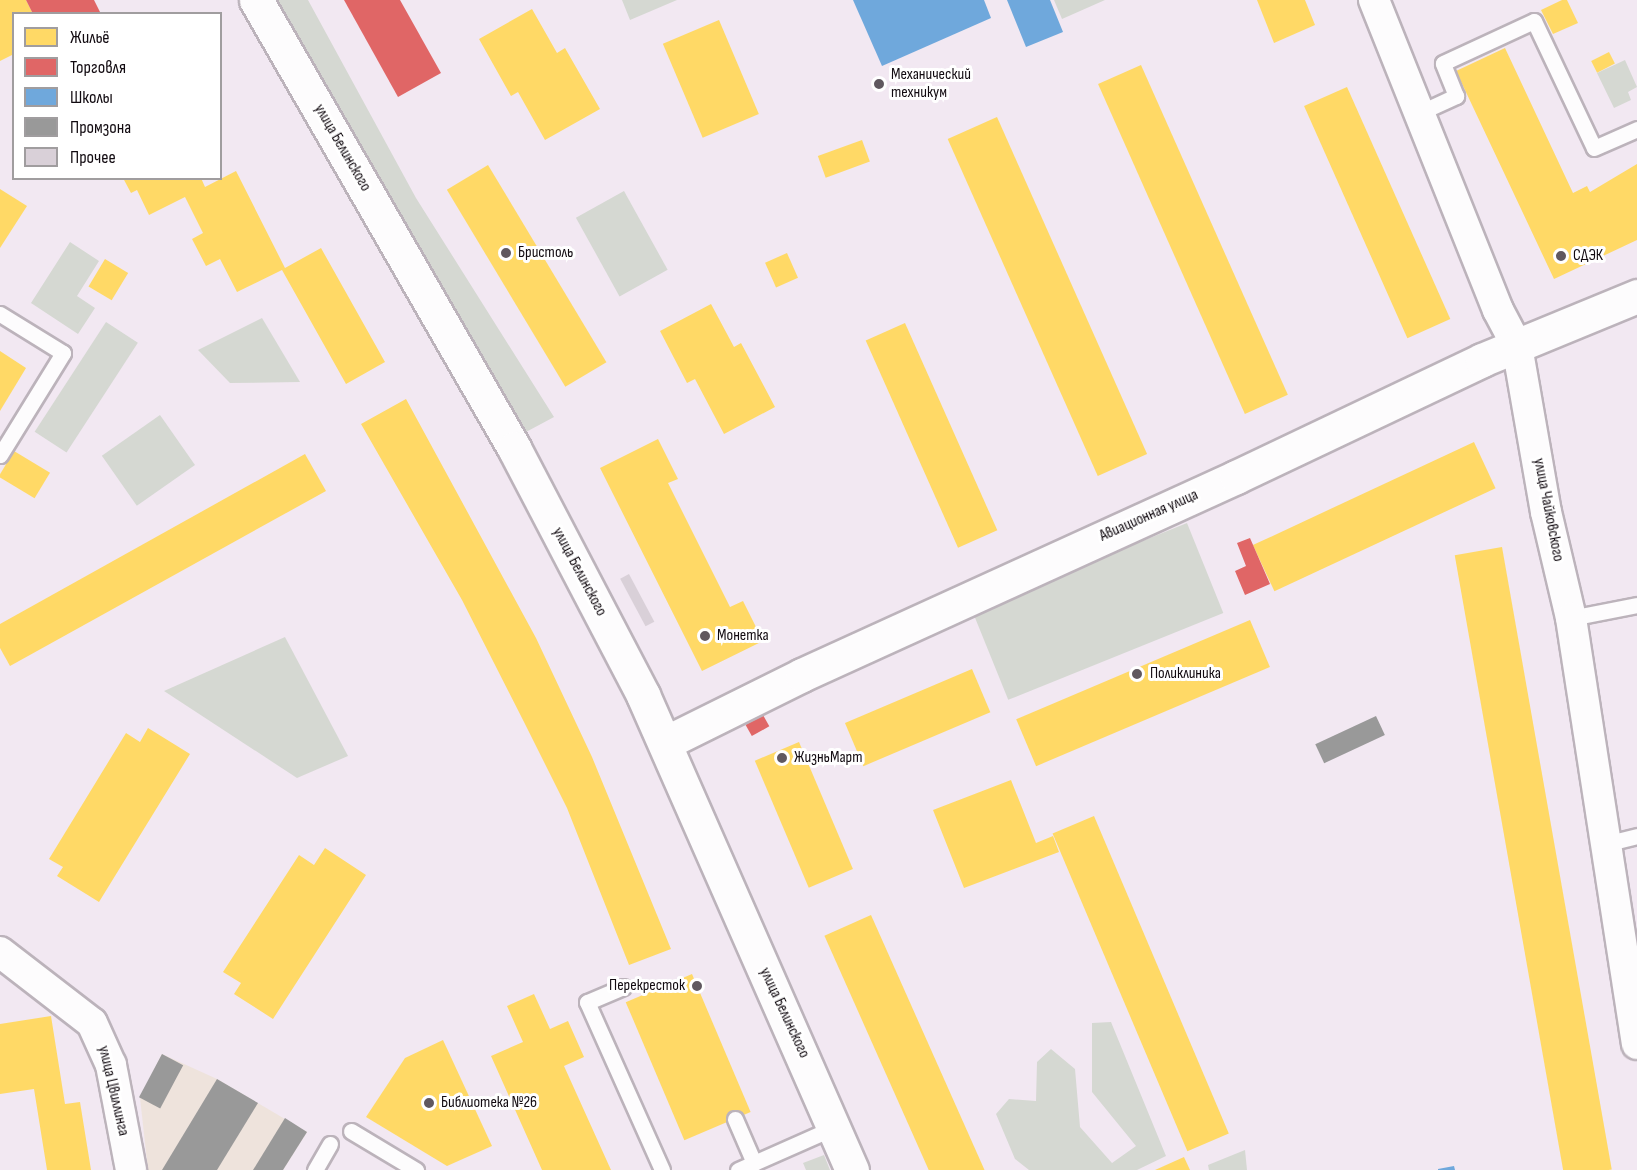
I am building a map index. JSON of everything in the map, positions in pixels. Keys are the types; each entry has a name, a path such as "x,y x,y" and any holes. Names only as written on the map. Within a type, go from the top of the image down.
{"main road":[{"name":"улица Белинского","path":"256,0 514,448 665,743 852,1170"},
{"name":"Авиационная улица","path":"665,743 864,646 1517,346 1637,296"}],"street":[{"name":"улица Чайковского","path":"1374,0 1498,310 1517,346 1546,512 1623,839 1637,1044"},
{"name":"улица Цвиллинга","path":"0,952 96,1030 111,1065 131,1170"}],"lane":[{"path":"1419,113 1461,94 1443,63 1534,21 1594,148 1637,129"},
{"path":"0,314 63,353 0,455"},
{"path":"1571,618 1637,605"},
{"path":"623,987 587,1002 662,1170"},
{"path":"735,1119 754,1163"},
{"path":"738,1170 835,1127"},
{"path":"351,1131 416,1170"},
{"path":"315,1170 330,1144"}],"shaded area":[{"path":"276,0 308,0 416,198 554,417 526,432"},
{"path":"622,0 677,0 630,20"},
{"path":"1054,0 1105,0 1062,19"},
{"path":"1625,60 1637,87 1628,92 1631,100 1614,108 1597,73"},
{"path":"624,191 668,270 620,296 576,218"},
{"path":"70,242 99,261 77,296 95,308 78,334 31,303"},
{"path":"262,318 300,382 230,383 198,350"},
{"path":"106,322 138,343 67,453 35,432"},
{"path":"160,415 195,465 137,506 102,456"},
{"path":"1187,523 1223,613 1008,700 972,610"},
{"path":"285,637 348,756 297,778 164,691"},
{"path":"1111,1022 1166,1156 1137,1170 1029,1170 1015,1159 996,1114 1009,1099 1036,1101 1037,1062 1051,1049 1075,1069 1080,1127 1112,1163 1136,1146 1092,1092 1092,1023"},
{"path":"162,1054 217,1079 307,1132 283,1170 148,1170 140,1098"},
{"path":"1245,1150 1247,1170 1209,1170 1208,1165"},
{"path":"824,1155 830,1170 806,1170 803,1163"}],"building: Жильё":[{"path":"0,0 26,0 32,12 12,12 12,55 0,61"},
{"path":"1257,0 1305,0 1315,25 1274,43"},
{"path":"1567,0 1578,23 1553,34 1541,10"},
{"path":"532,9 557,53 565,48 600,109 545,140 518,92 511,96 479,39"},
{"path":"719,20 759,114 703,138 663,44"},
{"path":"1505,48 1573,193 1587,186 1590,192 1637,164 1637,240 1554,279 1456,71"},
{"path":"1609,52 1615,64 1597,73 1591,61"},
{"path":"1141,65 1288,395 1245,414 1098,84"},
{"path":"1347,87 1450,319 1407,338 1304,106"},
{"path":"997,117 1147,454 1098,476 948,139"},
{"path":"862,140 870,162 826,178 818,156"},
{"path":"488,165 606,362 565,387 447,190"},
{"path":"236,171 285,268 321,248 385,362 346,384 282,270 237,292 220,259 206,266 192,239 203,233 185,197 149,215 137,190 131,193 124,180 202,180 205,187"},
{"path":"0,189 27,206 0,248"},
{"path":"787,253 798,278 776,287 765,263"},
{"path":"105,259 128,273 112,300 89,286"},
{"path":"711,304 734,347 741,343 775,407 724,434 695,379 687,383 660,331"},
{"path":"905,323 997,530 958,548 866,340"},
{"path":"0,351 26,368 0,411"},
{"path":"406,399 536,638 592,757 671,949 629,965 567,808 462,600 361,424"},
{"path":"658,439 678,479 668,483 730,607 743,601 763,641 702,671 600,468"},
{"path":"1474,442 1496,488 1274,591 1253,545"},
{"path":"14,451 50,473 35,498 0,478"},
{"path":"305,454 326,491 10,666 0,648 0,624"},
{"path":"1502,547 1612,1169 1563,1170 1455,555"},
{"path":"1250,620 1270,667 1036,766 1016,719"},
{"path":"972,669 990,712 863,766 845,723"},
{"path":"148,728 190,754 99,902 57,876 63,867 49,859 126,733 140,742"},
{"path":"799,742 853,869 809,888 755,761"},
{"path":"1011,780 1036,843 1053,836 1059,852 964,888 933,810"},
{"path":"1094,816 1229,1134 1187,1151 1053,834"},
{"path":"325,848 366,875 273,1019 234,994 241,983 223,972 299,855 314,865"},
{"path":"871,915 985,1170 929,1170 824,936"},
{"path":"692,974 751,1112 684,1140 626,1002"},
{"path":"534,994 550,1029 568,1021 584,1057 564,1066 611,1170 542,1170 491,1056 523,1042 507,1006"},
{"path":"51,1016 65,1104 80,1102 91,1170 47,1170 34,1089 0,1094 0,1024"},
{"path":"443,1040 492,1146 447,1166 366,1117 405,1058"},
{"path":"1184,1157 1190,1170 1155,1170"}],"building: Торговля":[{"path":"26,0 94,0 100,12 32,12"},
{"path":"344,0 400,0 441,73 398,97"},
{"path":"1250,538 1270,584 1245,595 1235,571 1246,566 1237,543"},
{"path":"763,715 769,726 752,736 746,725"}],"building: Школы":[{"path":"853,0 984,0 991,18 882,66"},
{"path":"1007,0 1050,0 1063,32 1026,47"},
{"path":"1454,1166 1455,1170 1438,1170 1438,1169"}],"building: Промзона":[{"path":"1376,716 1385,735 1324,763 1315,744"},
{"path":"162,1054 183,1065 160,1109 139,1097"},
{"path":"217,1079 258,1103 217,1170 162,1170"},
{"path":"285,1118 307,1132 283,1170 253,1170"}],"building: Прочее":[{"path":"629,574 654,622 646,626 620,579"}],"place":[{"name":"Механический техникум","path":"879,84"},
{"name":"Бристоль","path":"506,253"},
{"name":"СДЭК","path":"1561,256"},
{"name":"Монетка","path":"705,636"},
{"name":"Поликлиника","path":"1137,674"},
{"name":"ЖизньМарт","path":"782,758"},
{"name":"Перекресток","path":"697,986"},
{"name":"Библиотека №26","path":"429,1103"}]}
